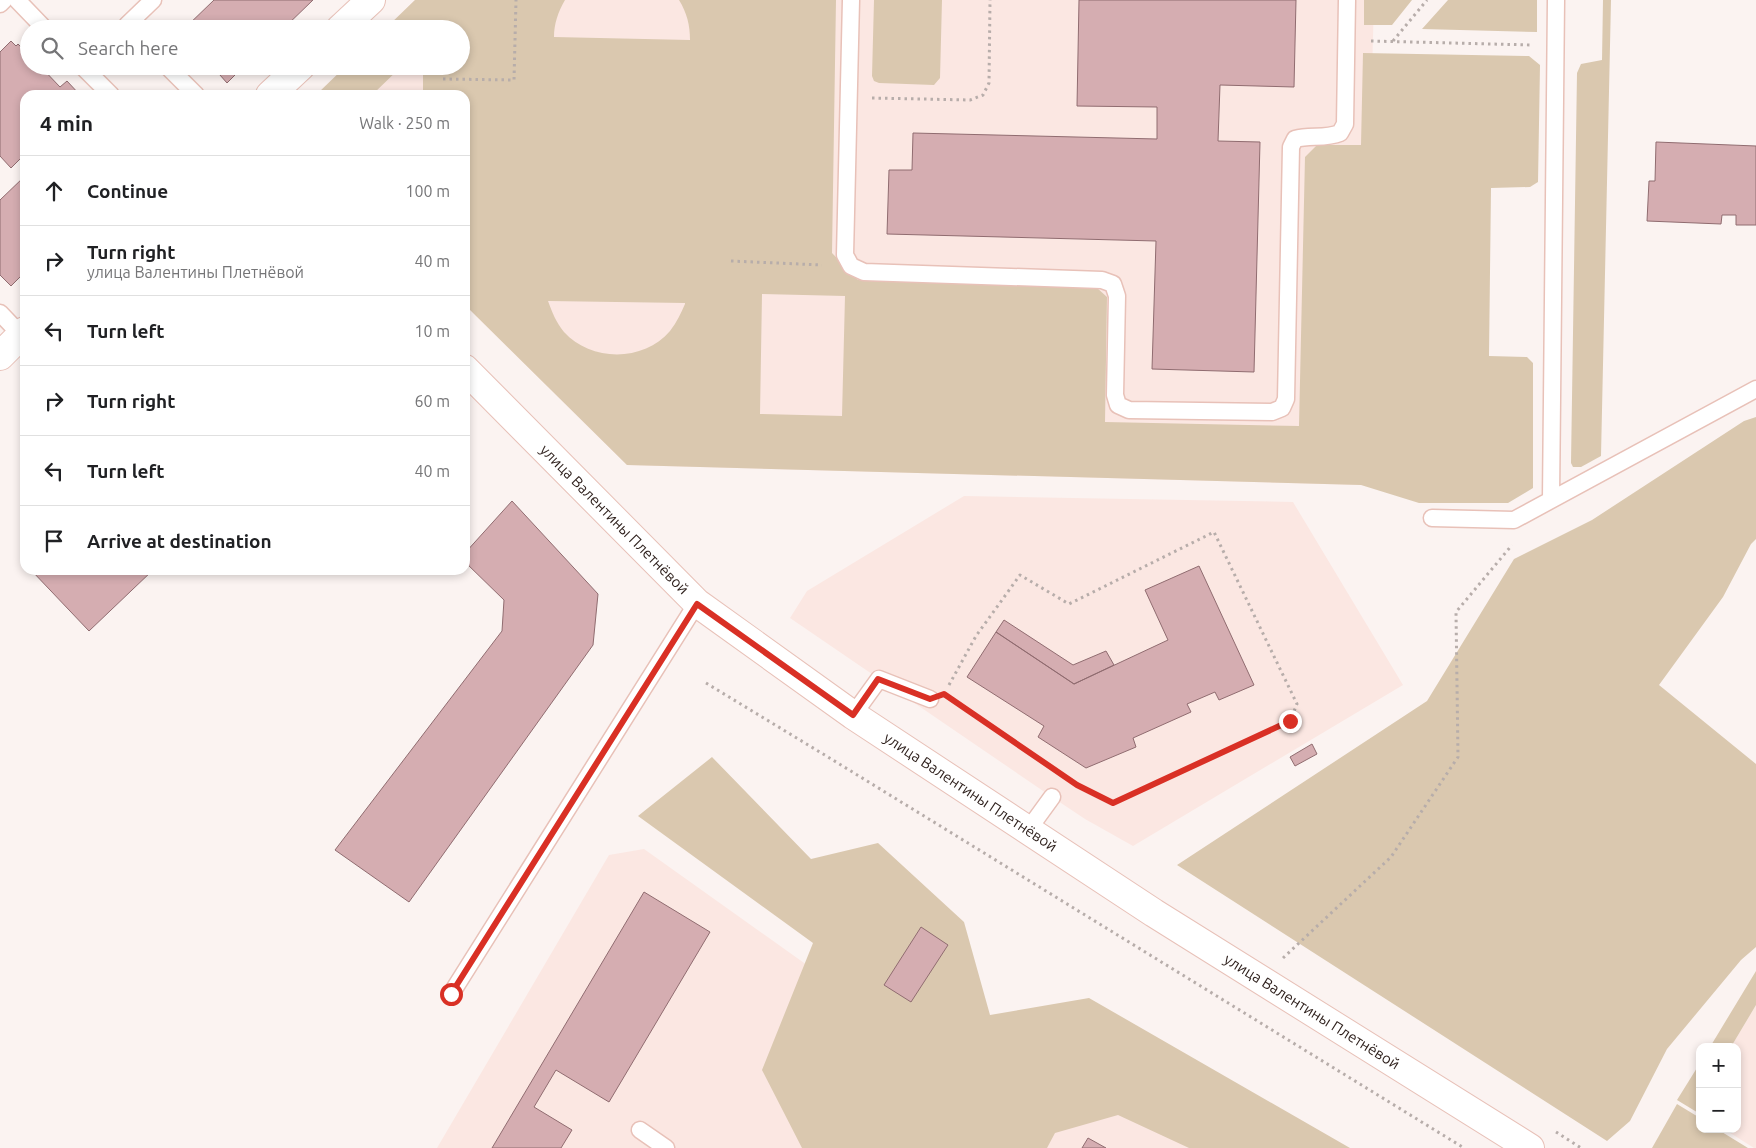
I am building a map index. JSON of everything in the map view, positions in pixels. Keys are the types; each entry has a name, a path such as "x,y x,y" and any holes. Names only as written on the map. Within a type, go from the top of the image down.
{"street":[{"path":"350,20 371,0"},
{"path":"275,90 291,75"},
{"path":"0,356 20,336"},
{"name":"улица Валентины Плетнёвой","path":"470,374 697,604 853,715 1154,913 1530,1148"}],"lane":[{"path":"0,4 4,0"},
{"path":"17,0 36,20"},
{"path":"133,20 153,0"},
{"path":"851,0 846,255 850,266 864,272 1102,280 1113,284 1117,296 1115,395 1118,405 1129,410 1272,412 1282,408 1286,399 1291,147 1295,139 1305,136 1330,137 1340,133 1345,124 1347,0"},
{"path":"1551,499 1556,0"},
{"path":"91,75 105,90"},
{"path":"176,75 191,90"},
{"path":"0,313 20,330"},
{"path":"1432,518 1514,520 1756,389"},
{"path":"451,994 697,604"},
{"path":"853,715 878,679 937,697"},
{"path":"1028,830 1052,797"},
{"path":"640,1130 666,1148"}],"path":[{"path":"443,79 514,80 516,0"},
{"path":"849,98 970,100 983,95 989,83 990,0"},
{"path":"1393,41 1427,0"},
{"path":"1372,41 1556,46"},
{"path":"731,261 850,266"},
{"path":"1061,774 937,697 976,636 1020,575 1069,604 1214,532 1297,704 1290,721 1113,803 1069,780"},
{"path":"1254,975 1286,957 1391,857 1458,757 1456,612 1513,544"},
{"path":"706,684 845,767 1464,1148"}],"shaded area":[{"path":"415,0 1374,0 1361,485 627,465 470,310 470,90 321,90 337,75 470,75 470,20 394,20"},
{"path":"415,0 565,0 557,18 554,37 690,40 688,19 679,0 836,0 832,253 858,280 1096,287 1107,297 1105,422 1299,426 1305,157 1317,145 1361,145 1363,53 1529,56 1540,65 1538,182 1530,187 1491,188 1489,356 1527,357 1533,363 1533,488 1508,503 1419,503 1361,485 627,465 470,310 470,90 423,90 423,75 470,75 470,20 394,20","holes":["762,294 845,296 842,416 760,414","548,301 685,303 679,318 670,331 659,341 632,353 617,354 588,349 575,342 561,328"]},
{"path":"874,0 942,0 940,78 934,85 879,83 874,81 872,76"},
{"path":"1364,0 1412,0 1392,25 1364,25"},
{"path":"1448,0 1537,0 1537,32 1422,29"},
{"path":"1603,0 1611,0 1601,456 1581,467 1573,467 1571,463 1577,73 1581,64 1602,60"},
{"path":"337,75 393,75 377,90 321,90"},
{"path":"1756,417 1756,539 1751,544 1723,597 1659,685 1756,764 1756,947 1741,960 1667,1049 1630,1121 1607,1141 1177,865 1427,701 1514,559 1592,520 1744,421"},
{"path":"964,496 1293,502 1403,685 1133,846 1085,819 790,618 807,591"},
{"path":"712,757 811,859 878,843 964,922 990,1015 1089,998 1350,1148 1189,1148 1118,1115 1055,1133 1047,1148 802,1148 762,1070 813,943 638,816"},
{"path":"644,849 967,1079 1085,1074 1245,1148 437,1148 609,855"},
{"path":"1756,971 1756,1005 1733,1043 1712,1043"},
{"path":"1756,1005 1756,1148 1730,1133 1741,1133 1741,1043 1733,1043"},
{"path":"1696,1069 1696,1112 1677,1100"},
{"path":"1677,1104 1696,1116 1696,1133 1724,1133 1748,1148 1652,1148"}],"building":[{"path":"214,0 313,0 292,20 193,20"},
{"path":"1079,0 1296,0 1294,87 1220,85 1218,141 1260,142 1254,372 1152,369 1156,241 887,234 889,170 912,170 913,133 1157,139 1157,107 1077,106"},
{"path":"11,41 16,46 18,44 20,46 20,75 49,75 60,87 67,81 75,90 20,90 20,159 11,168 0,156 0,52"},
{"path":"220,75 235,75 227,83"},
{"path":"1656,142 1756,146 1756,225 1736,225 1736,215 1722,215 1721,224 1647,221 1649,181 1655,181"},
{"path":"20,181 20,277 11,286 0,275 0,200"},
{"path":"512,501 598,594 593,645 409,902 335,850 502,631 504,600 470,567 470,547"},
{"path":"1199,566 1254,685 1219,700 1215,692 1187,704 1191,712 1133,738 1136,747 1086,768 1038,737 1044,726 967,677 996,632 1074,684 1168,640 1145,590"},
{"path":"36,575 148,575 89,631"},
{"path":"1004,620 1073,665 1106,651 1114,665 1074,684 996,632"},
{"path":"1312,744 1317,754 1295,766 1290,757"},
{"path":"644,892 710,932 609,1102 556,1070 534,1107 572,1130 561,1148 492,1148"},
{"path":"921,927 948,945 911,1002 884,985"},
{"path":"1088,1138 1106,1148 1082,1148"}],"route":[{"path":"451,994 697,604 853,715 878,679 930,699 944,694 1077,785 1113,803 1290,721"}]}
